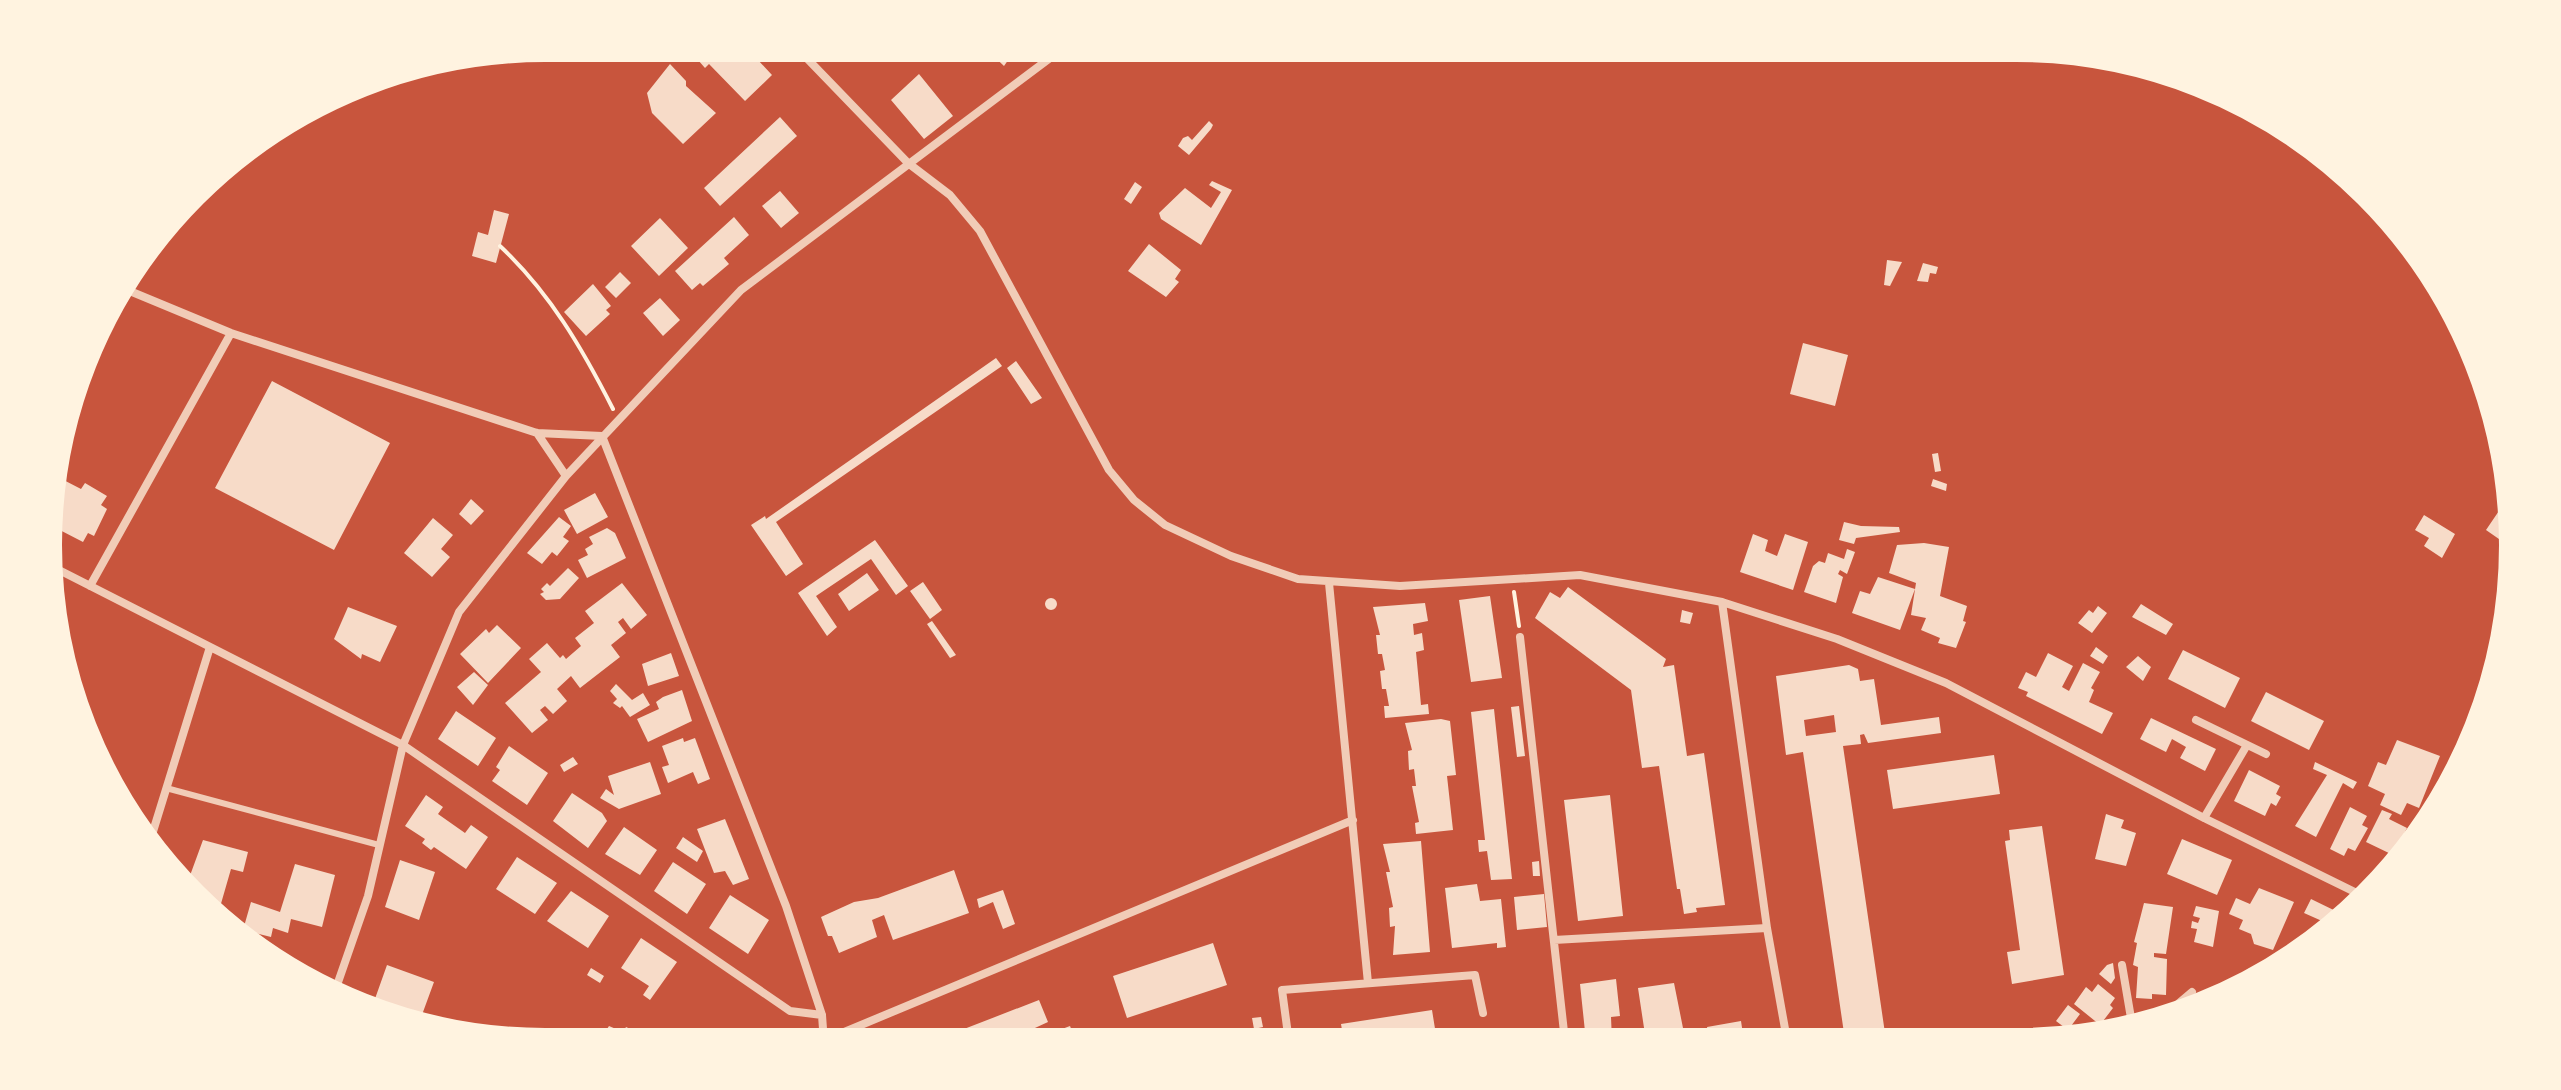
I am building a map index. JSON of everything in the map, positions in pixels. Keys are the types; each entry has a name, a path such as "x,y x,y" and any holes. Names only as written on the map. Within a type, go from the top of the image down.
{"street":[{"path":"809,60 908,163 950,195 980,231 1109,470 1134,500 1165,525 1231,556 1298,579 1400,586 1580,575 1722,602 1837,639 1946,683 2204,818 2355,892"},
{"path":"338,983 368,896 403,745 459,612 566,476 741,290 1047,60"},
{"path":"132,292 231,333 537,433 602,436"},
{"path":"90,586 231,333"},
{"path":"537,433 566,476"},
{"path":"602,436 786,906 822,1015 824,1030"},
{"path":"61,571 403,745 790,1011 822,1015"},
{"path":"1329,583 1368,983"},
{"path":"1722,602 1767,928 1785,1030"},
{"path":"1520,637 1564,1030"},
{"path":"153,830 210,647"},
{"path":"2196,720 2266,754"},
{"path":"2204,818 2247,745"},
{"path":"854,1030 1353,820"},
{"path":"1554,940 1767,928"},
{"path":"2122,965 2131,1016"},
{"path":"1287,1030 1282,990 1475,975 1483,1013"},
{"path":"2182,1000 2192,992"}],"lane":[{"path":"166,788 379,845"}],"path":[{"path":"500,246 528,273 582,347 618,418"},
{"path":"1512,578 1520,637"}],"building":[{"path":"698,60 758,60 772,75 745,101 709,64 705,68"},
{"path":"670,64 686,81 686,86 716,113 683,144 652,113 647,93"},
{"path":"919,74 953,116 924,139 891,100"},
{"path":"780,117 797,136 720,206 704,188"},
{"path":"1209,121 1213,125 1211,129 1189,155 1178,146 1183,138 1188,136 1192,140"},
{"path":"1212,181 1232,190 1201,245 1161,219 1159,213 1185,188 1211,208 1221,192 1209,185"},
{"path":"1135,182 1142,187 1131,204 1124,199"},
{"path":"780,191 799,213 781,228 762,206"},
{"path":"494,210 509,214 496,263 472,256 478,232 488,235"},
{"path":"734,217 749,235 724,258 729,264 703,286 700,283 692,290 675,271"},
{"path":"660,218 688,248 659,276 631,246"},
{"path":"1149,244 1181,270 1175,279 1179,282 1166,297 1128,271"},
{"path":"1887,260 1902,262 1890,286 1884,285"},
{"path":"1923,263 1938,267 1936,274 1930,273 1928,282 1917,281"},
{"path":"620,272 631,283 616,298 605,287"},
{"path":"593,284 611,306 606,310 610,314 586,336 564,312"},
{"path":"660,298 680,320 663,336 643,313"},
{"path":"1803,343 1848,355 1835,406 1790,394"},
{"path":"996,358 1002,366 776,522 803,564 786,576 751,525 765,516 766,519"},
{"path":"1016,361 1042,398 1031,404 1007,368"},
{"path":"272,381 390,443 334,550 215,488"},
{"path":"1938,453 1941,471 1935,472 1932,454"},
{"path":"1933,479 1947,484 1946,491 1931,486"},
{"path":"64,480 81,489 85,483 107,496 101,505 107,509 94,536 88,533 83,542 60,530"},
{"path":"595,493 608,517 577,534 564,510"},
{"path":"471,499 484,511 471,525 459,514"},
{"path":"2500,510 2501,540 2486,530"},
{"path":"2424,515 2455,534 2442,558 2424,546 2429,538 2415,530"},
{"path":"559,517 571,526 563,537 569,541 557,556 552,552 542,564 527,553"},
{"path":"433,518 453,535 441,549 450,557 432,577 404,553"},
{"path":"1844,522 1861,526 1899,527 1900,532 1856,538 1854,544 1839,540"},
{"path":"607,528 615,533 626,558 587,578 578,560 588,555 585,549 593,544 589,537"},
{"path":"1753,534 1768,540 1765,551 1777,556 1785,534 1808,542 1793,590 1740,572"},
{"path":"875,540 908,586 896,595 871,559 816,596 837,627 827,636 798,593"},
{"path":"1924,543 1949,547 1940,596 1967,606 1963,621 1966,622 1956,648 1938,643 1940,638 1921,630 1926,618 1911,615 1916,583 1889,573 1897,545"},
{"path":"1847,549 1855,552 1847,574 1840,570 1838,574 1843,577 1836,603 1804,592 1813,566 1819,561 1825,563 1828,553 1844,559"},
{"path":"568,568 579,578 560,599 546,600 540,594 544,592 541,589 547,583 550,586"},
{"path":"867,573 879,590 849,611 838,594"},
{"path":"1878,577 1915,589 1900,630 1852,613 1860,591 1870,594"},
{"path":"923,582 942,610 930,619 910,591"},
{"path":"622,583 647,615 631,629 623,618 618,622 626,633 611,645 620,657 580,688 571,676 557,689 567,701 553,714 545,706 540,710 548,720 532,733 505,703 541,672 529,659 547,643 560,658 563,655 566,659 581,646 575,638 594,623 585,611"},
{"path":"1568,587 1666,659 1663,667 1674,665 1687,756 1704,753 1725,905 1696,908 1697,912 1684,914 1680,889 1677,889 1659,766 1642,768 1631,690 1535,618 1550,592 1560,598"},
{"path":"1490,596 1502,678 1471,682 1459,600"},
{"path":"1046,599 1056,599 1056,609 1046,609"},
{"path":"1425,603 1428,621 1413,624 1414,635 1422,633 1424,650 1416,652 1421,705 1428,704 1429,714 1385,718 1384,706 1389,706 1386,689 1382,689 1380,671 1385,670 1382,654 1378,654 1376,635 1380,635 1373,607"},
{"path":"2141,604 2173,624 2166,635 2132,617"},
{"path":"2098,606 2107,613 2092,633 2078,623 2089,610 2093,613"},
{"path":"348,607 397,626 380,662 362,654 361,659 334,639"},
{"path":"1682,610 1693,613 1690,624 1680,622"},
{"path":"932,621 956,655 950,658 927,624"},
{"path":"497,625 521,648 488,683 460,654 486,629 489,633"},
{"path":"2096,647 2108,656 2103,664 2090,656"},
{"path":"2183,650 2240,678 2225,708 2168,679"},
{"path":"671,653 679,676 648,686 642,664"},
{"path":"2048,653 2073,666 2062,687 2069,691 2083,663 2100,672 2091,688 2094,690 2089,702 2113,713 2102,734 2026,696 2028,692 2018,688 2026,672 2036,677"},
{"path":"2138,656 2151,667 2143,681 2126,667"},
{"path":"1849,665 1858,669 1860,681 1874,679 1881,725 1939,717 1941,733 1868,743 1864,734 1860,735 1861,744 1843,746 1885,1030 1844,1030 1803,752 1786,755 1776,676","holes":["1834,715 1836,732 1806,736 1804,720"]},
{"path":"474,672 488,685 473,705 457,687"},
{"path":"616,684 632,700 643,693 650,705 630,717 622,706 620,708 613,703 617,699 610,691"},
{"path":"682,690 692,721 648,742 637,719 659,709 656,702 663,697"},
{"path":"2266,692 2324,721 2309,750 2251,721"},
{"path":"1519,706 1525,756 1517,757 1511,707"},
{"path":"1494,709 1512,879 1491,880 1487,851 1479,852 1478,840 1485,840 1471,712"},
{"path":"456,711 496,738 478,766 438,739"},
{"path":"2151,718 2216,749 2205,771 2180,758 2186,747 2172,739 2166,752 2140,739"},
{"path":"1450,721 1456,775 1447,776 1453,830 1416,834 1415,823 1419,822 1412,786 1416,786 1414,769 1409,770 1408,751 1412,750 1405,723"},
{"path":"683,738 684,742 695,738 710,779 698,784 693,772 668,783 662,767 669,765 662,746"},
{"path":"2397,740 2440,756 2419,808 2407,803 2401,815 2380,805 2385,794 2368,786 2378,762 2386,765"},
{"path":"509,746 548,773 527,805 492,781 500,770 496,767"},
{"path":"1994,755 2000,794 1893,809 1887,770"},
{"path":"573,757 578,764 564,772 560,765"},
{"path":"650,762 661,794 619,809 600,798 606,789 614,795 608,776"},
{"path":"2315,762 2357,782 2353,789 2343,783 2316,837 2295,826 2327,775 2313,769"},
{"path":"2249,770 2280,786 2276,794 2281,797 2276,806 2271,803 2265,816 2234,801"},
{"path":"572,793 602,813 607,821 588,848 553,821"},
{"path":"426,795 443,807 438,814 465,833 471,825 488,837 466,869 434,847 431,850 422,843 425,839 405,826"},
{"path":"1610,795 1623,916 1578,921 1564,800"},
{"path":"2350,807 2367,816 2362,825 2368,828 2355,851 2348,848 2344,856 2330,849"},
{"path":"2382,810 2392,814 2389,819 2407,828 2390,854 2366,842"},
{"path":"2106,814 2124,820 2121,828 2136,833 2126,866 2095,859"},
{"path":"725,819 749,879 733,885 725,871 714,873 697,829"},
{"path":"2042,826 2064,975 2012,984 2007,952 2020,950 2005,841 2010,840 2009,830"},
{"path":"624,827 657,850 640,875 605,854"},
{"path":"683,837 703,851 697,862 676,848"},
{"path":"2182,839 2232,860 2217,895 2167,874"},
{"path":"203,840 248,852 243,872 231,869 220,906 190,875"},
{"path":"1421,841 1430,952 1393,955 1395,926 1390,927 1389,908 1393,907 1386,872 1390,872 1383,844"},
{"path":"517,857 557,883 535,914 496,889"},
{"path":"400,860 435,872 419,920 385,907"},
{"path":"1539,861 1540,876 1533,876 1532,862"},
{"path":"673,862 706,884 687,914 654,891"},
{"path":"295,864 335,875 322,927 291,919 288,933 273,928 271,937 254,933 244,925 251,902 280,912"},
{"path":"954,870 969,913 893,940 884,915 872,920 877,937 839,953 832,936 828,936 821,917 854,902 878,898"},
{"path":"1477,884 1480,901 1501,899 1506,947 1497,948 1497,943 1452,948 1445,888"},
{"path":"2259,888 2294,902 2273,950 2254,944 2251,934 2239,929 2243,920 2229,914 2236,898 2250,904"},
{"path":"1003,890 1015,924 1003,929 993,902 979,908 977,899"},
{"path":"571,891 609,916 588,948 547,921"},
{"path":"1544,894 1547,927 1517,930 1514,897"},
{"path":"730,895 769,920 748,954 709,928"},
{"path":"2311,899 2335,911 2322,921 2304,913"},
{"path":"2144,903 2173,907 2166,954 2154,953 2154,957 2167,959 2166,995 2152,994 2152,999 2136,998 2138,967 2133,965 2137,943 2134,942"},
{"path":"2196,906 2219,911 2213,947 2194,942 2197,929 2191,928 2192,921 2198,923 2200,918 2193,916"},
{"path":"641,938 677,962 650,1000 643,995 649,986 621,968"},
{"path":"1213,943 1227,985 1127,1018 1113,976"},
{"path":"2113,963 2115,978 2111,984 2099,974"},
{"path":"387,965 434,982 422,1014 375,999"},
{"path":"591,968 604,976 600,983 587,975"},
{"path":"1616,979 1620,1016 1611,1017 1612,1030 1585,1030 1580,984"},
{"path":"1674,983 1683,1030 1644,1030 1638,988"},
{"path":"2098,984 2115,998 2110,1005 2113,1008 2102,1022 2098,1023 2074,1004 2086,987 2092,992"},
{"path":"1039,1000 1048,1022 1031,1030 964,1029"},
{"path":"2068,1005 2080,1014 2070,1027 2065,1027 2056,1021"},
{"path":"1432,1010 1435,1030 1342,1030 1341,1024"},
{"path":"1261,1017 1263,1027 1254,1029 1252,1018"},
{"path":"1741,1021 1742,1030 1707,1030 1707,1027"}]}
